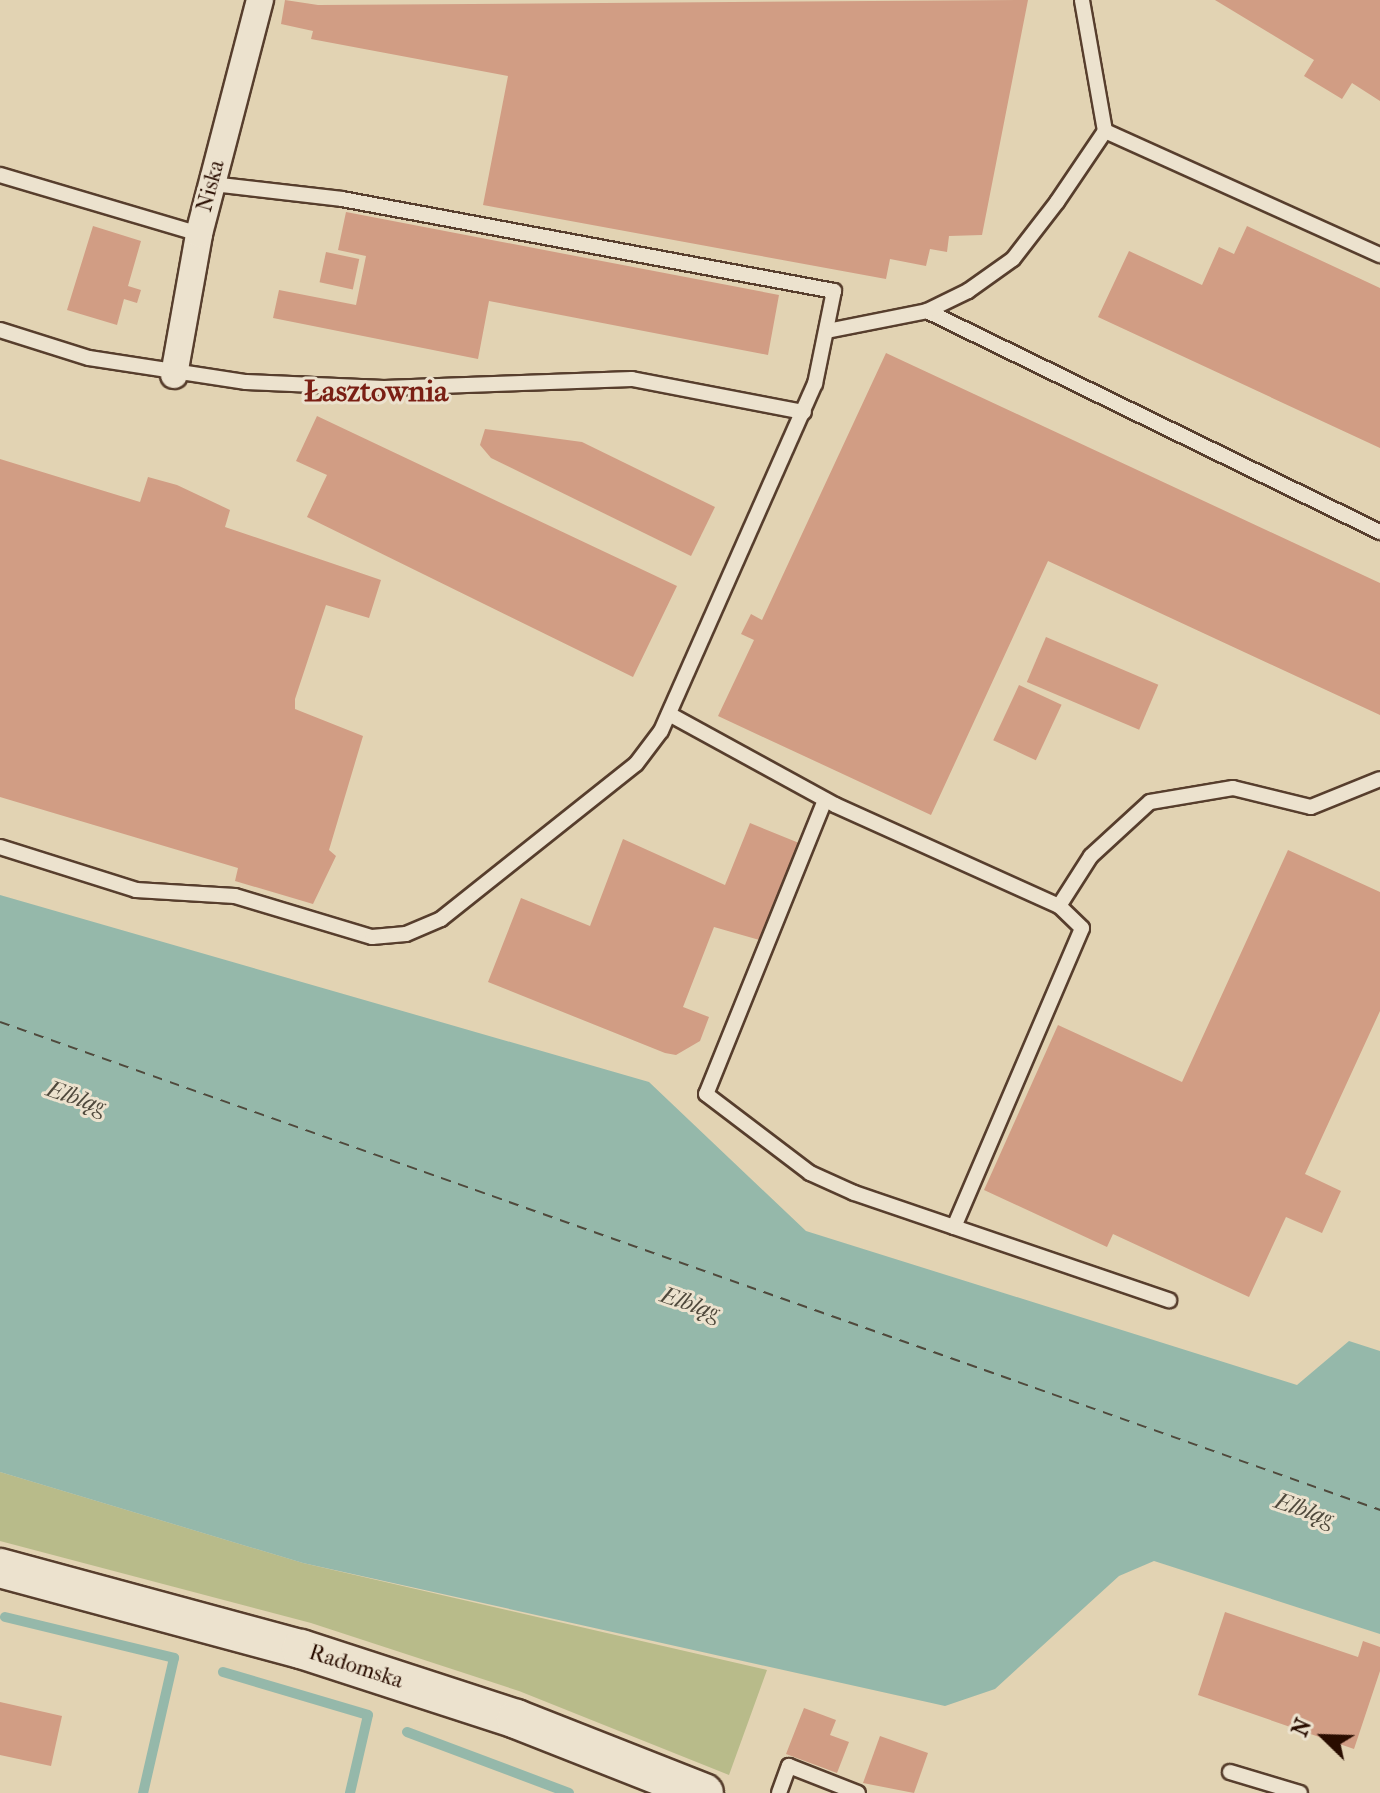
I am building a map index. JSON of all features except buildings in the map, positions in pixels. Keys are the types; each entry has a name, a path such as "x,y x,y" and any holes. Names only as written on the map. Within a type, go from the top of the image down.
{"street":[{"name":"Niska","path":"174,375 199,234 260,0"},
{"name":"Radomska","path":"0,1568 301,1649 516,1719 704,1793"}],"lane":[{"path":"827,331 927,311 1013,259 1105,131 1082,0"},
{"path":"1105,131 1380,255"},
{"path":"0,175 199,234"},
{"path":"0,847 136,890 235,896 372,937 406,934 441,919 636,764 669,714 804,412 827,331 834,291 342,199 212,184"},
{"path":"927,311 1380,532"},
{"path":"0,330 174,375 384,388 632,379 804,412"},
{"path":"669,714 825,800 1059,906 1082,928 954,1227"},
{"path":"1059,906 1091,856 1150,802 1233,788 1311,807 1380,779"},
{"path":"825,800 706,1094 810,1173 954,1227 1169,1300"},
{"path":"779,1793 789,1766 858,1793"},
{"path":"1230,1772 1300,1793"}],"green space":[{"path":"0,1472 303,1563 767,1670 729,1775 519,1691 311,1623 0,1541"}],"water":[{"name":"Elbląg","path":"0,895 649,1082 806,1231 1297,1385 1349,1341 1380,1351 1380,1634 1154,1561 1119,1576 995,1689 945,1706 303,1563 0,1472"}],"waterway":[{"path":"5,1617 174,1658 143,1793"},
{"path":"223,1672 368,1715 350,1793"},
{"path":"407,1732 569,1793"}],"ferry route":[{"path":"0,1022 1380,1510"}],"district":[{"name":"Łasztownia","path":"376,392"}]}
